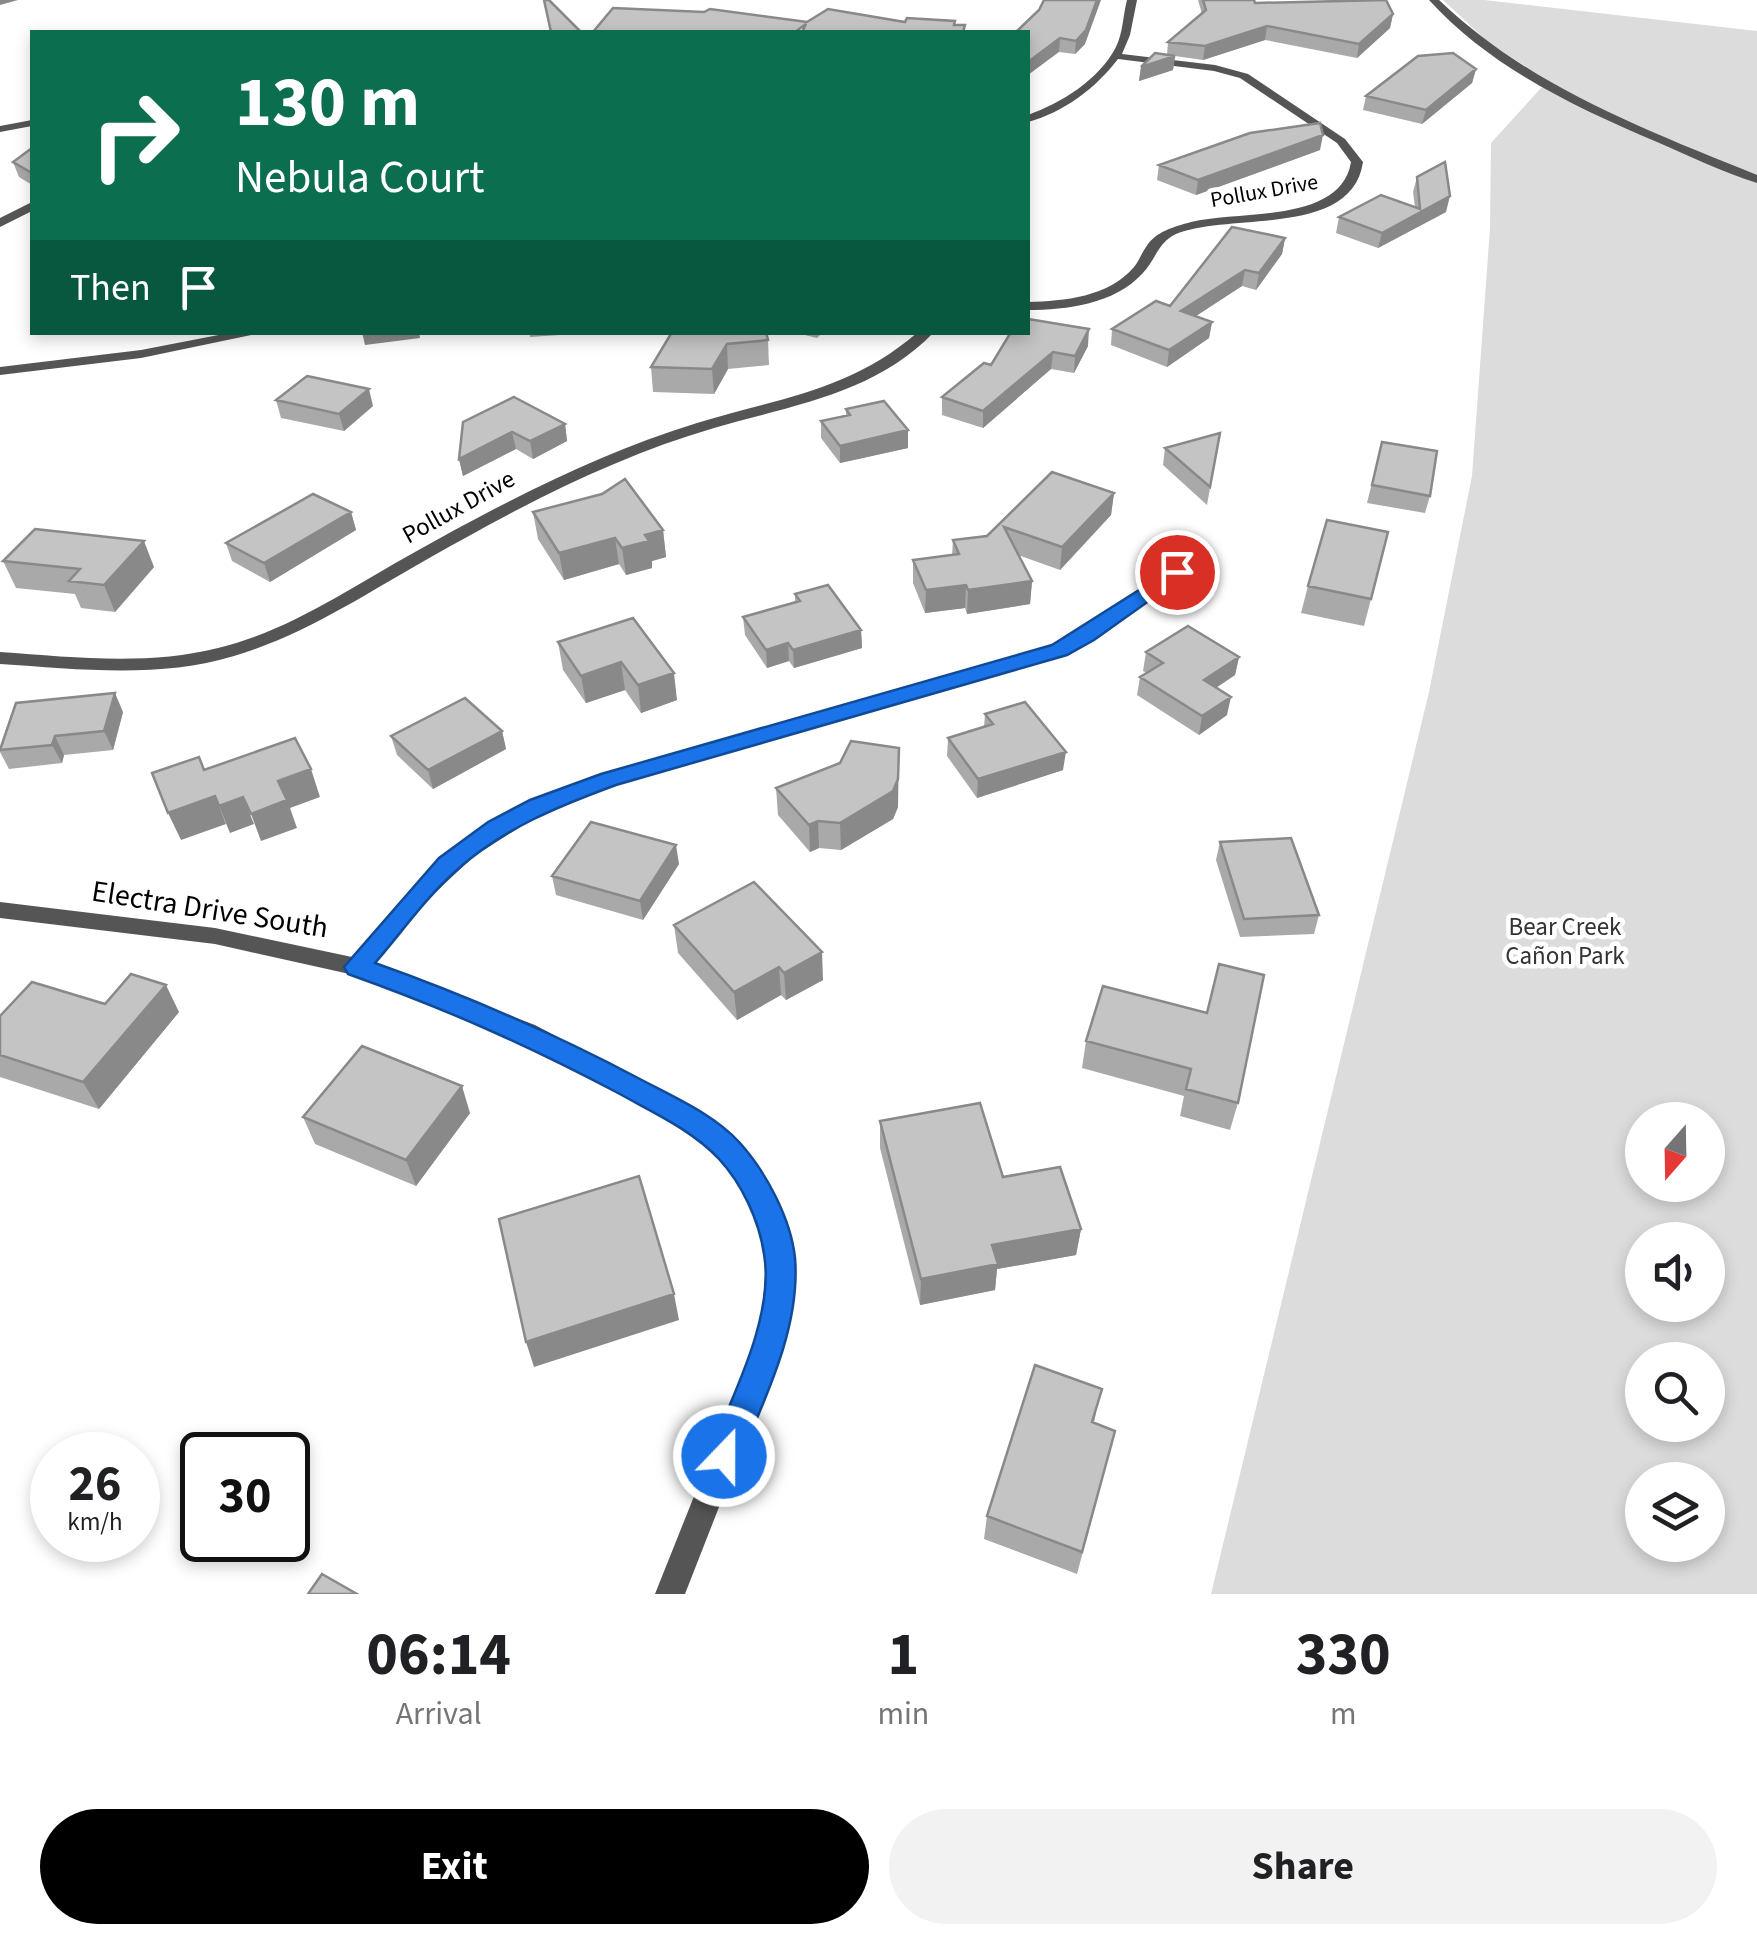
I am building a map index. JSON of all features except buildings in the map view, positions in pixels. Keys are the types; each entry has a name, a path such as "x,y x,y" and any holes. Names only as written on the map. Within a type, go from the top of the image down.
{"street":[{"path":"1030,118 1090,82 1115,56 1126,34 1132,0"},
{"path":"1434,0 1472,38 1545,84 1757,179"},
{"name":"Pollux Drive","path":"1030,306 1082,300 1116,288 1139,270 1157,241 1180,229 1313,208 1339,198 1356,178 1357,162 1341,141 1244,76 1215,68 1115,56"},
{"path":"0,129 30,124"},
{"path":"0,223 30,207"},
{"path":"0,371 142,361 247,335"},
{"name":"Pollux Drive","path":"0,658 129,665 161,664 228,652 322,611 552,482 665,438 854,385 894,363 924,335"},
{"path":"356,967 452,860 496,828 538,806 608,780 1060,650 1111,620 1194,559"},
{"name":"Electra Drive South","path":"0,910 215,936 356,967 528,1032 680,1114 728,1150 754,1186 770,1220 780,1257 778,1298 768,1346 670,1594"}],"green space":[{"name":"Bear Creek Cañon Park","path":"1443,0 1484,0 1757,31 1757,1594 1211,1594 1429,692 1472,476 1490,228 1491,143 1541,88 1555,85 1489,43"}],"route":[{"path":"724,1456 768,1346 778,1298 780,1257 770,1220 754,1186 728,1150 680,1114 528,1032 356,967 405,908 462,851 538,806 608,780 1060,650 1111,620 1177,572"}]}
